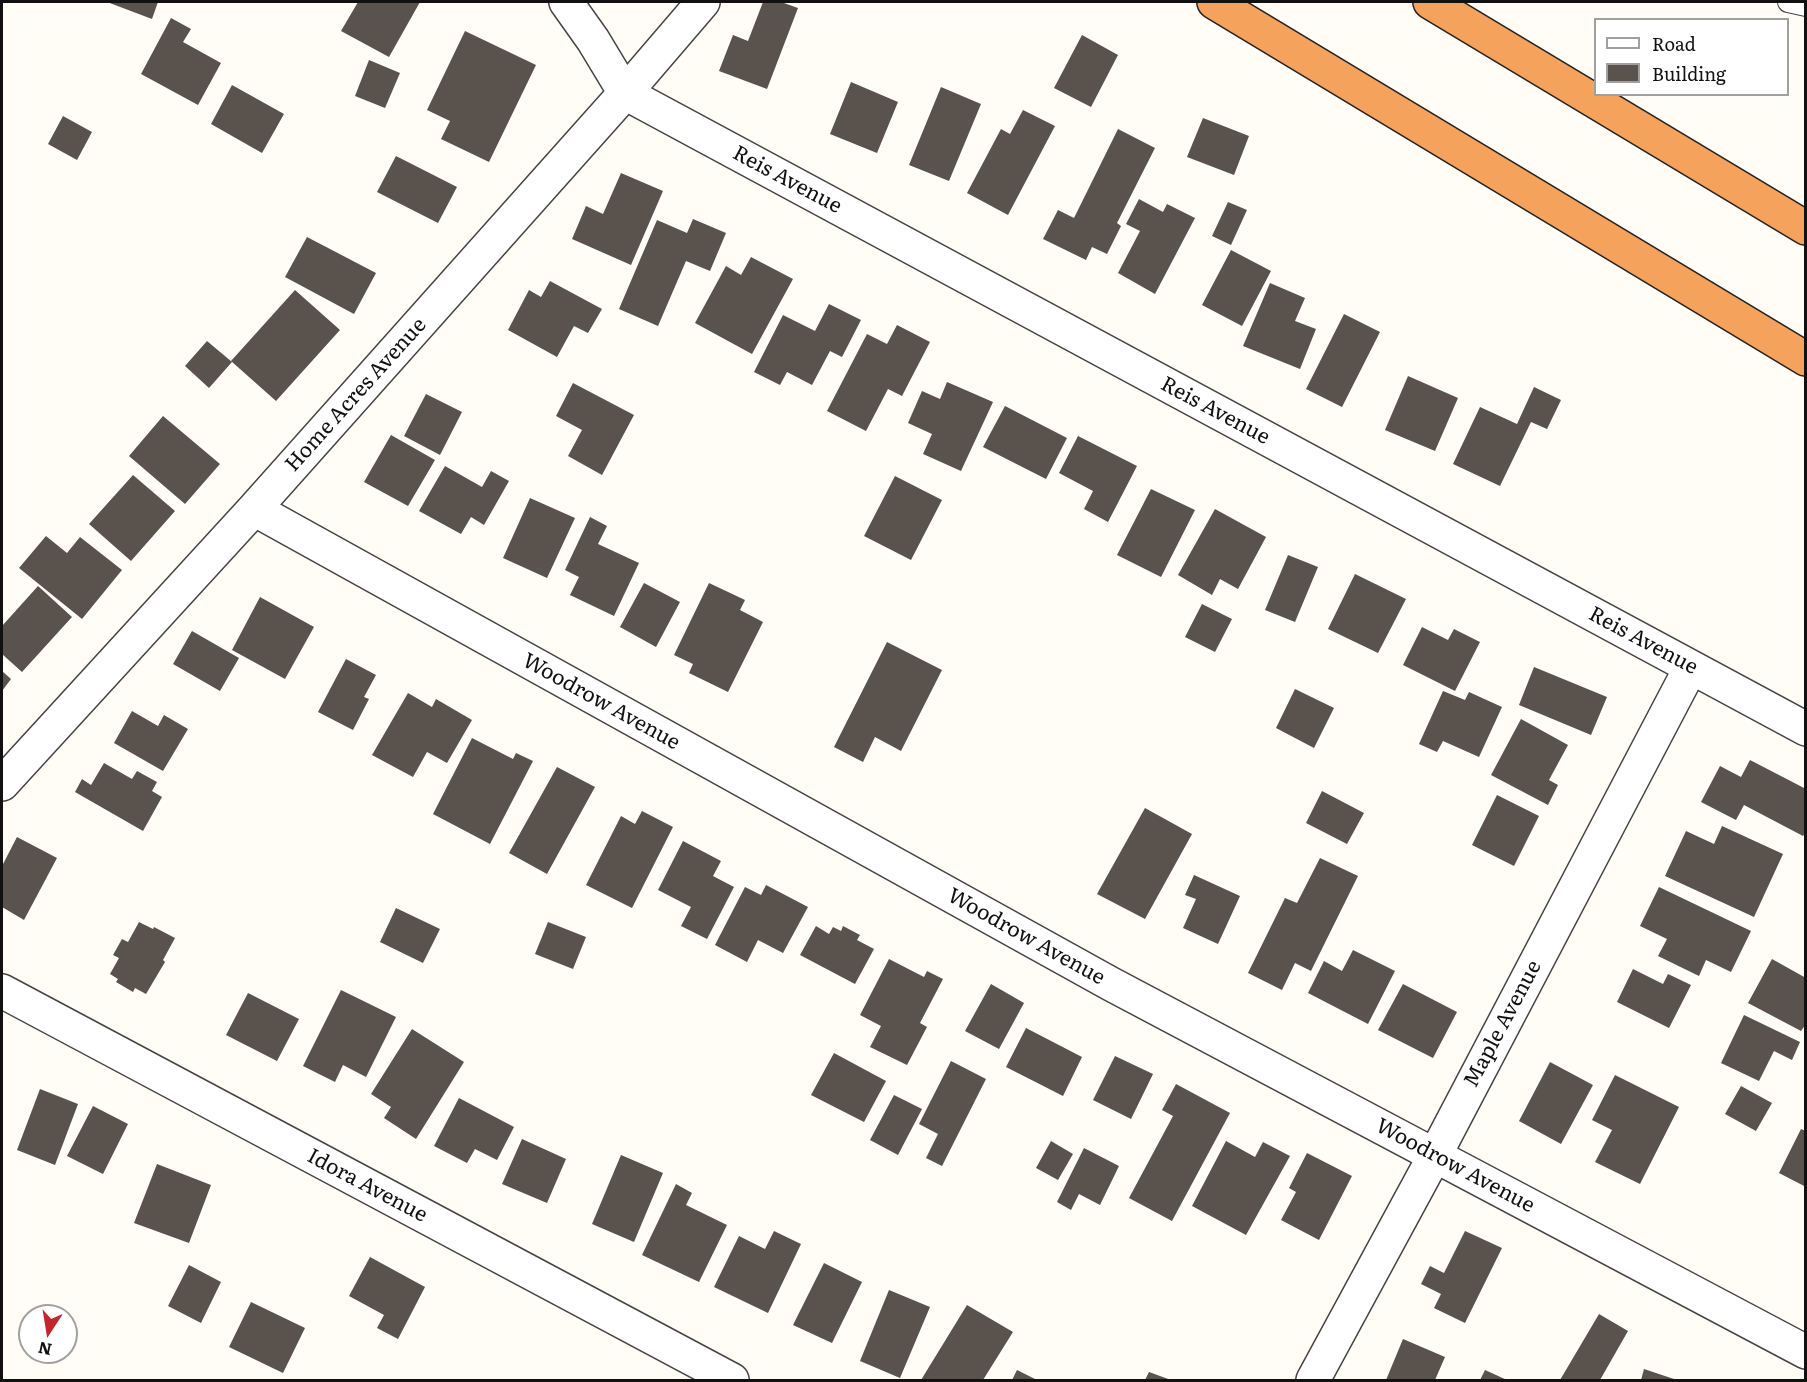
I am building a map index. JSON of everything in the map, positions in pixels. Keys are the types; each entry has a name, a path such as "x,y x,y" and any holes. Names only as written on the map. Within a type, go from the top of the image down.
{"highway":[{"path":"1215,2 1806,359"},
{"path":"1430,2 1806,228"}],"street":[{"path":"566,2 593,40 625,93"},
{"name":"Home Acres Avenue","path":"2,783 254,509 704,2"},
{"name":"Reis Avenue","path":"625,93 1806,729"},
{"name":"Woodrow Avenue","path":"254,509 1111,984 1806,1352"},
{"name":"Maple Avenue","path":"1313,1380 1435,1155 1691,667"},
{"name":"Idora Avenue","path":"2,991 732,1380"}],"lane":[{"path":"1788,2 1806,6"}],"building":[{"path":"107,2 158,2 152,19"},
{"path":"358,2 420,2 389,57 341,31"},
{"path":"763,2 781,2 798,8 767,89 719,71 733,35 748,41"},
{"path":"171,18 191,29 183,42 221,63 198,105 141,74"},
{"path":"465,31 536,65 489,162 441,139 450,121 427,110"},
{"path":"1082,35 1118,55 1091,107 1054,88"},
{"path":"369,60 400,73 385,108 355,96"},
{"path":"851,82 898,102 877,153 830,134"},
{"path":"232,85 284,114 262,153 211,124"},
{"path":"941,87 981,104 949,181 909,165"},
{"path":"1023,110 1055,126 1008,215 967,193 1001,129 1010,134"},
{"path":"63,116 92,132 77,160 48,144"},
{"path":"1203,118 1249,136 1234,175 1187,157"},
{"path":"1118,129 1155,148 1117,223 1121,226 1107,254 1092,247 1086,260 1043,239 1058,210 1074,218"},
{"path":"396,156 457,187 438,223 377,192"},
{"path":"621,173 663,191 631,265 572,239 586,206 603,214"},
{"path":"1139,199 1163,212 1167,204 1195,218 1155,294 1118,273 1140,231 1126,224"},
{"path":"1228,202 1247,210 1231,245 1212,236"},
{"path":"693,219 726,233 710,271 686,261 658,326 619,309 657,220 687,233"},
{"path":"307,237 376,273 354,314 285,277"},
{"path":"1231,250 1271,271 1242,326 1202,305"},
{"path":"751,257 793,279 752,354 695,323 726,266 741,275"},
{"path":"550,281 602,309 588,333 574,326 557,357 508,330 529,290 541,297"},
{"path":"1270,283 1305,298 1295,321 1316,329 1300,369 1243,346"},
{"path":"295,290 340,330 276,401 231,361"},
{"path":"829,304 861,320 842,357 830,351 812,385 787,372 780,385 754,372 783,315 815,331"},
{"path":"1344,314 1380,332 1342,407 1306,389"},
{"path":"897,325 930,342 902,396 888,389 866,431 827,411 867,334 887,344"},
{"path":"207,341 232,362 209,388 185,366"},
{"path":"1408,376 1458,398 1435,451 1385,430"},
{"path":"947,382 993,402 961,471 923,454 932,434 908,423 922,391 940,399"},
{"path":"573,383 634,415 602,475 568,456 582,430 556,416"},
{"path":"1534,387 1561,400 1547,429 1531,422 1500,486 1453,464 1480,407 1517,424"},
{"path":"426,394 462,412 440,455 404,436"},
{"path":"1005,406 1067,438 1046,479 983,447"},
{"path":"163,416 220,464 185,504 129,456"},
{"path":"391,435 435,460 408,506 364,482"},
{"path":"1078,436 1137,466 1108,522 1084,509 1093,491 1059,473"},
{"path":"445,466 482,487 491,471 509,481 484,525 471,517 461,534 419,511"},
{"path":"133,475 175,511 131,561 89,524"},
{"path":"895,476 942,500 911,560 864,536"},
{"path":"1151,489 1195,510 1161,577 1117,555"},
{"path":"530,498 575,518 547,578 503,558"},
{"path":"1215,509 1266,537 1238,589 1220,579 1212,595 1178,575"},
{"path":"590,517 607,526 598,544 639,563 614,616 570,595 579,577 565,570"},
{"path":"46,536 67,553 80,537 122,570 82,619 19,568"},
{"path":"1288,555 1318,567 1295,622 1265,610"},
{"path":"1355,574 1406,599 1378,653 1328,629"},
{"path":"644,583 680,602 656,647 620,627"},
{"path":"709,583 745,600 740,610 763,622 728,692 689,673 693,664 674,655"},
{"path":"38,586 72,617 22,672 2,654 2,626"},
{"path":"260,597 314,627 285,679 232,650"},
{"path":"1202,604 1232,619 1215,652 1185,637"},
{"path":"1422,627 1448,640 1454,629 1480,642 1455,691 1403,665"},
{"path":"192,631 239,658 220,691 173,664"},
{"path":"887,642 942,670 901,751 875,737 863,762 834,747"},
{"path":"346,659 376,675 364,697 369,699 353,730 318,712"},
{"path":"1534,667 1607,697 1591,735 1519,705"},
{"path":"2,671 11,679 2,691"},
{"path":"1295,689 1334,708 1314,748 1276,728"},
{"path":"1443,691 1465,700 1469,692 1502,707 1479,757 1443,741 1437,752 1419,744"},
{"path":"408,693 432,707 436,699 472,720 447,763 427,752 413,777 372,755"},
{"path":"132,711 158,726 164,715 188,729 163,771 114,743"},
{"path":"1521,719 1568,745 1549,780 1558,785 1548,805 1491,775"},
{"path":"472,738 513,759 516,753 533,761 490,844 433,814"},
{"path":"1750,760 1806,789 1806,832 1803,836 1744,805 1736,820 1701,802 1720,766 1741,777"},
{"path":"104,763 132,779 137,771 157,782 152,791 162,797 143,831 75,792 82,779 91,785"},
{"path":"557,767 595,787 547,874 509,853"},
{"path":"1322,791 1364,813 1347,844 1306,823"},
{"path":"1497,795 1539,816 1514,866 1472,845"},
{"path":"1145,808 1192,834 1145,919 1097,894"},
{"path":"642,811 673,827 632,908 586,885 621,816 635,824"},
{"path":"1722,826 1783,854 1754,917 1665,876 1686,831 1714,844"},
{"path":"17,837 57,858 24,920 2,907 2,866"},
{"path":"683,841 721,861 713,876 734,887 707,939 681,926 691,907 658,890"},
{"path":"1320,858 1358,876 1311,971 1295,963 1282,990 1248,973 1285,898 1297,903"},
{"path":"1194,875 1240,896 1218,944 1183,928 1196,899 1185,895"},
{"path":"766,885 808,907 783,953 758,940 747,962 715,945 745,887 761,895"},
{"path":"1659,887 1751,931 1731,972 1706,960 1699,976 1658,956 1667,939 1640,926"},
{"path":"396,908 440,929 423,963 380,942"},
{"path":"139,922 175,938 163,960 165,962 146,994 135,988 133,992 116,982 118,979 110,974 119,958 113,955 122,939 128,942"},
{"path":"548,922 586,937 573,969 535,954"},
{"path":"816,926 829,934 833,927 841,931 843,926 860,935 857,940 874,949 855,984 800,955"},
{"path":"1353,950 1395,971 1368,1024 1308,993 1324,961 1342,971"},
{"path":"889,959 924,977 927,971 943,979 920,1023 927,1027 907,1065 870,1047 881,1026 860,1015"},
{"path":"1772,959 1806,978 1806,1024 1801,1031 1748,1003"},
{"path":"1633,969 1663,984 1668,974 1691,985 1669,1028 1617,1002"},
{"path":"991,984 1024,1003 999,1049 965,1031"},
{"path":"1403,984 1457,1012 1433,1058 1378,1030"},
{"path":"341,990 396,1017 366,1077 343,1065 335,1082 303,1066"},
{"path":"248,993 299,1019 277,1061 226,1035"},
{"path":"1744,1015 1800,1042 1792,1060 1774,1051 1759,1081 1721,1063"},
{"path":"1026,1028 1082,1057 1063,1096 1006,1067"},
{"path":"412,1029 464,1062 416,1139 384,1118 391,1107 371,1094"},
{"path":"834,1053 886,1081 864,1122 811,1095"},
{"path":"1115,1056 1153,1074 1131,1119 1093,1100"},
{"path":"951,1061 986,1079 942,1166 926,1158 938,1134 919,1124"},
{"path":"1550,1062 1593,1085 1561,1144 1519,1121"},
{"path":"1615,1075 1679,1107 1640,1184 1595,1162 1612,1130 1592,1120"},
{"path":"1176,1084 1230,1113 1172,1221 1129,1198 1173,1116 1162,1110"},
{"path":"1741,1086 1772,1103 1756,1131 1725,1114"},
{"path":"40,1089 78,1104 55,1165 17,1150"},
{"path":"894,1095 922,1109 898,1155 870,1140"},
{"path":"459,1098 514,1127 497,1160 475,1149 467,1163 434,1146"},
{"path":"93,1106 128,1124 103,1174 67,1156"},
{"path":"1801,1129 1806,1131 1806,1187 1779,1173"},
{"path":"522,1139 566,1159 547,1203 502,1184"},
{"path":"1051,1141 1073,1154 1058,1180 1036,1168"},
{"path":"1226,1141 1255,1157 1263,1142 1290,1156 1246,1235 1192,1206"},
{"path":"1084,1148 1119,1166 1100,1205 1079,1194 1071,1210 1057,1202"},
{"path":"1307,1153 1352,1176 1319,1240 1281,1220 1296,1192 1289,1188"},
{"path":"621,1155 663,1173 634,1242 592,1224"},
{"path":"157,1164 211,1185 189,1243 134,1223"},
{"path":"676,1184 692,1193 686,1205 727,1225 699,1282 642,1255"},
{"path":"774,1231 801,1244 768,1313 714,1287 739,1236 765,1249"},
{"path":"1465,1231 1502,1248 1465,1323 1434,1308 1441,1294 1421,1284 1430,1266 1444,1273"},
{"path":"370,1257 425,1287 398,1339 377,1328 384,1315 349,1296"},
{"path":"824,1263 862,1282 832,1343 793,1325"},
{"path":"189,1265 221,1282 201,1323 168,1306"},
{"path":"889,1290 930,1307 900,1378 860,1361"},
{"path":"251,1302 305,1328 283,1373 229,1347"},
{"path":"967,1305 1013,1332 983,1380 921,1380"},
{"path":"1599,1314 1628,1331 1600,1380 1560,1380"},
{"path":"1403,1339 1445,1357 1435,1380 1386,1380"},
{"path":"1644,1369 1677,1380 1641,1380"},
{"path":"1017,1370 1037,1380 1012,1380"},
{"path":"1485,1370 1507,1380 1480,1380"},
{"path":"1149,1372 1171,1380 1145,1380"}]}
